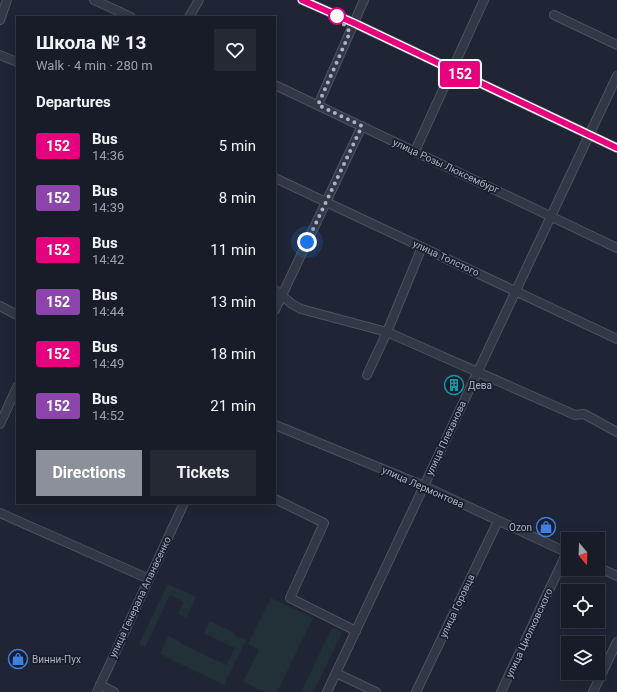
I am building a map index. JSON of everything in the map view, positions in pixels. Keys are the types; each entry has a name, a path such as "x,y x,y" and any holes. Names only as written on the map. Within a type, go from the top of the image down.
{"street":[{"path":"0,20 7,0"},
{"path":"94,0 129,16"},
{"path":"190,16 199,0"},
{"path":"302,0 354,23 617,148"},
{"path":"318,105 364,0"},
{"path":"415,151 484,0"},
{"path":"554,15 617,45"},
{"path":"0,55 16,62"},
{"name":"улица Плеханова","path":"327,692 617,76"},
{"name":"улица Розы Люксембург","path":"276,84 617,248"},
{"path":"276,304 278,293 326,202 362,126"},
{"name":"улица Толстого","path":"276,178 516,290 617,339"},
{"path":"367,375 387,332 422,247"},
{"path":"278,293 292,304 301,308 387,332 575,415 584,414 617,432"},
{"path":"0,306 16,314"},
{"path":"0,424 16,389"},
{"name":"улица Лермонтова","path":"276,426 424,486 561,549"},
{"path":"276,499 324,523 290,598 356,631"},
{"name":"улица Генерала Апанасенко","path":"98,689 184,504"},
{"path":"0,513 149,579"},
{"name":"улица Горовца","path":"416,692 498,521"},
{"name":"улица Циолковского","path":"501,692 561,567"},
{"path":"605,570 617,576"},
{"path":"593,692 617,642"},
{"path":"336,673 376,692"},
{"path":"98,689 114,692"}],"shaded area":[{"path":"168,584 196,597 186,618 178,614 184,602 170,595 145,647 139,644"},
{"path":"271,598 313,618 277,692 265,692 243,682 259,650 248,644"},
{"path":"210,621 246,640 224,685 160,654 168,636 226,665 235,648 204,633"},
{"path":"332,628 342,633 313,692 301,692"}],"bus line":[{"name":"152","path":"302,0 354,23 617,148"}],"place":[{"name":"Дева","path":"454,385"},
{"name":"Ozon","path":"546,527"},
{"name":"Винни-Пух","path":"18,659"}],"route":[{"path":"307,242 362,126 318,105 350,32 337,16"}]}
